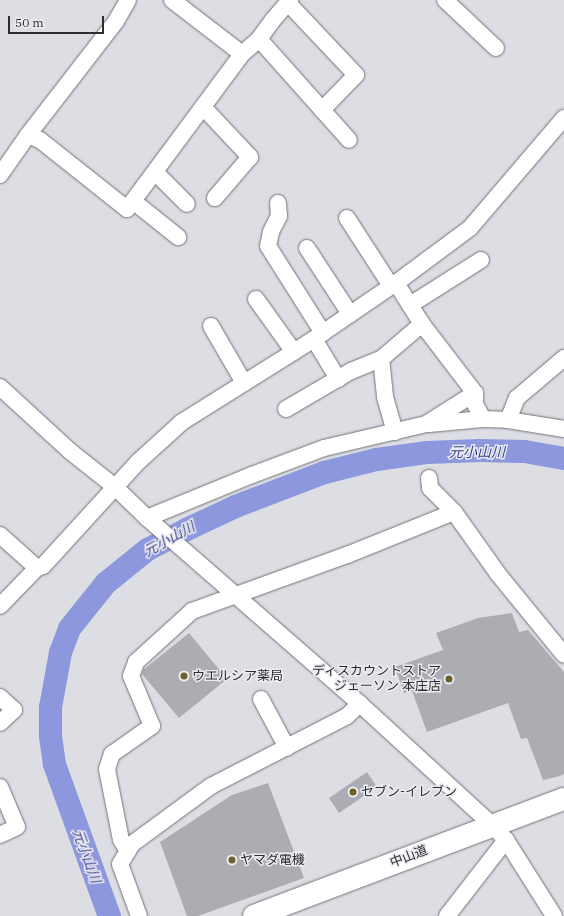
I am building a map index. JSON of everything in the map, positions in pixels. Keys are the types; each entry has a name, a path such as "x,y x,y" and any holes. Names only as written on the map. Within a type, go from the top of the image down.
{"highway":[{"name":"中山道","path":"254,916 499,833 564,799"}],"street":[{"path":"0,175 28,135 116,21 128,0"},
{"path":"172,0 242,54"},
{"path":"445,0 496,48"},
{"path":"28,135 40,140 127,209 242,54 259,39 289,1 356,75 322,110"},
{"path":"259,39 349,140"},
{"path":"203,107 250,157 215,198"},
{"path":"0,606 37,568 43,566 139,461 182,422 318,336 394,284 470,228 564,118"},
{"path":"155,172 187,204"},
{"path":"133,201 178,237"},
{"path":"278,203 279,216 271,232 268,246 318,336 338,378"},
{"path":"347,218 422,324 475,393 475,404 483,419"},
{"path":"307,248 350,314"},
{"path":"410,305 481,260"},
{"path":"256,299 294,352"},
{"path":"286,409 351,371 381,359 422,324"},
{"path":"211,326 244,383"},
{"path":"508,420 517,398 564,358"},
{"path":"381,359 385,396 395,432"},
{"path":"0,387 71,452 115,487 150,520 360,704 499,833 549,914"},
{"path":"426,424 475,393"},
{"path":"150,520 252,475 324,448 426,424 483,419 508,420 564,429"},
{"path":"429,478 430,488 454,512 498,574 564,655"},
{"path":"128,851 122,840 107,769 112,754 152,726 131,676 136,662 192,612 347,555 454,512"},
{"path":"0,535 37,568"},
{"path":"0,697 14,710 0,723"},
{"path":"261,699 287,748"},
{"path":"138,916 120,864 132,844 211,786 347,716 360,704"},
{"path":"0,787 17,827 0,835"},
{"path":"447,916 499,833"}],"building":[{"path":"512,613 519,632 528,630 564,672 564,774 560,776 543,780 527,738 521,739 508,703 427,732 412,691 404,693 395,667 443,650 436,633 478,618"},
{"name":"ウエルシア薬局","path":"189,633 227,679 179,718 142,674 143,670"},
{"name":"セブン-イレブン","path":"367,772 377,787 339,813 329,798"},
{"name":"ヤマダ電機","path":"268,783 304,878 198,916 187,916 160,842 232,795"}],"waterway":[{"name":"元小山川","path":"109,916 54,764 50,734 50,707 60,652 69,628 105,583 147,549 186,529 235,506 324,472 376,459 426,452 480,450 524,451 564,458"}],"place":[{"name":"ウエルシア薬局","path":"184,676"},
{"name":"ディスカウントストア ジェーソン 本庄店","path":"449,679"},
{"name":"セブン-イレブン","path":"353,792"},
{"name":"ヤマダ電機","path":"232,860"}]}
